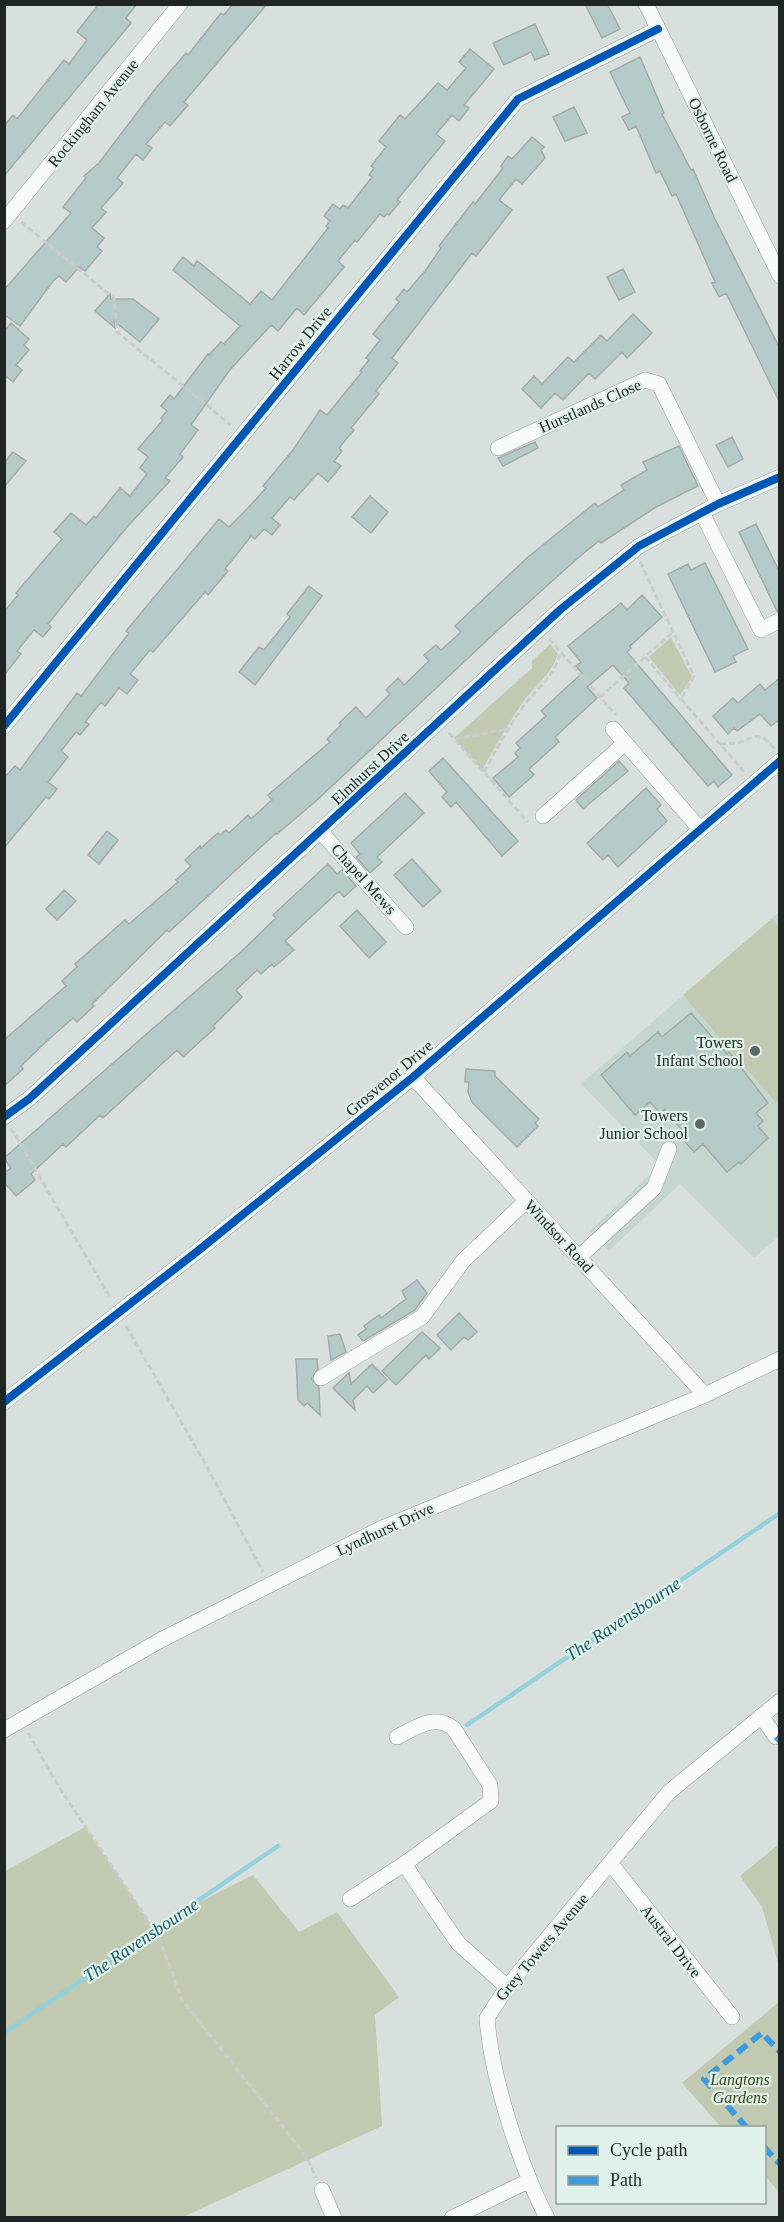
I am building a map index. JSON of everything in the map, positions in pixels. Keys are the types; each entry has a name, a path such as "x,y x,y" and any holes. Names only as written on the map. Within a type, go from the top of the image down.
{"street":[{"name":"Rockingham Avenue","path":"8,217 180,4"},
{"name":"Osborne Road","path":"646,4 780,276"},
{"name":"Harrow Drive","path":"4,726 518,99 658,29"},
{"name":"Hurstlands Close","path":"498,448 645,380 659,384 718,504"},
{"name":"Elmhurst Drive","path":"5,1117 28,1099 321,832 540,628 634,550 718,504 780,477"},
{"path":"702,513 761,630 780,620"},
{"path":"613,729 700,830"},
{"path":"543,816 626,744"},
{"name":"Grosvenor Drive","path":"4,1402 119,1313 413,1077 780,761"},
{"name":"Chapel Mews","path":"321,832 406,927"},
{"name":"Windsor Road","path":"413,1077 705,1395"},
{"path":"578,1258 654,1188 669,1149"},
{"path":"321,1378 422,1317 463,1261 526,1200"},
{"name":"Lyndhurst Drive","path":"4,1730 159,1641 380,1529 705,1395 780,1359"},
{"name":"Grey Towers Avenue","path":"547,2217 528,2181 500,2084 487,2018 507,1987 669,1792 780,1701"},
{"path":"761,1716 776,1737"},
{"path":"350,1899 404,1864 491,1801 490,1785 454,1729 447,1723 432,1720 397,1737"},
{"path":"404,1864 458,1943 507,1987"},
{"name":"Austral Drive","path":"611,1864 732,2017"},
{"path":"452,2217 528,2181"},
{"path":"322,2190 334,2217"}],"path":[{"path":"8,217 114,298 117,332 243,435"},
{"path":"634,550 694,676 681,699"},
{"path":"540,628 622,721 613,729"},
{"path":"600,696 673,632"},
{"path":"484,772 508,729 529,699 555,672 561,652"},
{"path":"645,657 754,783"},
{"path":"439,721 531,826 543,816"},
{"path":"455,739 508,729"},
{"path":"720,744 738,743 756,736 765,739 780,754"},
{"path":"5,1117 206,1465 269,1585"},
{"path":"21,1720 59,1787 159,1937 182,2000 307,2157 322,2190"}],"shaded area":[{"name":"Towers Junior School","path":"779,912 779,1236 754,1258 680,1184 609,1251 590,1231 660,1165 581,1084"}],"green space":[{"path":"671,637 692,677 680,695 649,657"},
{"path":"550,644 558,654 547,675 523,702 482,770 454,738 532,668 532,661"},
{"name":"Towers Infant School","path":"772,919 780,928 779,1106 683,995"},
{"path":"85,1827 152,1926 253,1875 299,1932 337,1912 399,1997 375,2015 382,2126 183,2217 5,2217 5,1871"},
{"path":"779,1844 779,1966 762,1907 740,1876"},
{"name":"Langtons Gardens","path":"779,2002 779,2192 766,2177 766,2126 720,2126 682,2083"}],"building":[{"path":"99,4 137,4 126,18 131,23 4,176 4,126 13,115 17,119 64,60 69,64 87,40 77,32"},
{"path":"233,4 267,4 184,102 188,105 170,126 165,122 146,144 152,148 143,160 136,154 117,178 123,183 101,208 106,212 92,228 104,238 97,247 102,251 85,271 79,267 66,282 59,276 53,281 20,326 4,314 4,290 71,213 63,207 86,178 84,176 99,163 156,88 186,53 188,55 221,13 224,15"},
{"path":"585,4 607,4 620,29 602,38"},
{"path":"535,24 549,54 535,60 531,52 504,65 493,43"},
{"path":"470,49 494,69 464,105 469,108 459,121 452,115 436,134 445,141 397,200 400,202 389,215 384,217 380,214 357,242 355,240 338,261 344,267 304,315 297,308 278,331 271,325 229,371 191,425 198,430 180,454 183,457 165,478 170,481 127,527 67,600 48,624 51,627 43,637 34,630 17,651 21,654 4,675 4,612 18,595 16,593 62,539 54,532 71,513 86,525 94,516 96,518 120,488 130,496 147,474 140,468 148,457 138,449 163,420 161,418 167,411 161,406 170,395 174,399 208,354 221,342 224,344 240,326 173,270 183,257 194,266 197,261 250,304 261,291 272,300 328,228 326,226 330,221 324,216 333,204 340,209 343,205 348,208 372,177 369,175 374,168 371,166 386,147 379,141 400,115 405,119 438,83 447,90 466,68 459,62"},
{"path":"640,57 664,113 662,114 691,170 693,169 715,219 780,349 780,403 726,293 719,297 712,283 715,282 676,194 672,196 660,171 656,173 636,126 629,130 622,117 630,113 610,72"},
{"path":"574,107 587,133 565,141 553,117"},
{"path":"532,137 544,147 541,150 545,158 522,184 516,179 499,200 512,210 476,256 472,253 392,358 398,363 376,391 379,394 351,428 354,430 339,448 342,451 334,461 341,466 328,482 318,473 294,500 290,497 272,518 280,525 272,535 264,529 255,539 251,536 225,569 228,571 208,595 205,592 153,652 150,650 130,674 138,680 127,694 119,688 105,706 101,702 85,722 89,724 80,735 76,732 61,751 68,757 48,782 57,789 49,799 46,797 4,848 4,778 15,766 20,770 77,693 81,696 129,633 126,631 219,519 229,527 266,488 263,486 293,450 320,410 327,415 362,372 360,371 369,360 366,358 380,340 373,334 399,302 396,299 404,289 407,292 425,271 441,248 439,246 503,168 501,166 508,156 512,159"},
{"path":"623,269 635,292 619,300 607,277"},
{"path":"110,294 111,299 133,299 159,319 140,342 114,321 115,328 95,311"},
{"path":"633,314 652,333 627,358 622,352 595,379 589,373 563,400 555,393 541,408 522,389 534,376 542,384 568,357 574,362 601,335 607,341"},
{"path":"11,323 29,339 24,345 29,350 16,365 22,370 13,382 7,377 4,379 4,331"},
{"path":"732,437 743,459 728,467 716,445"},
{"path":"535,442 538,448 503,466 498,458"},
{"path":"679,446 698,486 656,507 601,543 599,541 579,557 316,801 276,833 169,932 167,930 92,1004 94,1006 77,1022 73,1018 49,1039 21,1066 23,1069 4,1086 4,1040 66,986 62,981 77,967 75,964 125,920 129,924 178,882 176,880 191,866 185,860 200,846 201,848 218,833 221,835 226,830 229,833 248,815 251,819 272,800 268,795 330,742 327,739 341,725 339,723 356,707 366,718 390,694 386,690 398,678 404,685 429,661 424,655 436,645 441,650 461,632 455,626 528,557 595,503 598,507 624,490 621,485 647,470 643,462"},
{"path":"13,452 26,461 4,487 4,463"},
{"path":"370,496 388,512 371,533 352,517"},
{"path":"756,524 780,573 780,610 777,611 739,532"},
{"path":"705,563 748,649 733,656 736,662 715,672 668,574 688,564 691,570"},
{"path":"309,586 322,596 255,685 239,672 259,647 264,650 290,617 287,614"},
{"path":"642,595 662,617 630,646 627,652 732,775 718,787 714,781 708,786 624,688 629,683 613,665 587,687 597,698 555,737 559,742 529,769 534,775 509,797 493,778 518,757 515,753 520,748 516,743 546,716 541,711 582,673 576,666 581,662 568,646 621,603 627,610"},
{"path":"780,678 780,719 771,726 760,714 737,731 734,728 728,734 713,716 733,698 738,703 760,684 765,690"},
{"path":"443,758 518,841 502,856 456,802 451,807 442,797 447,792 429,771"},
{"path":"619,761 628,771 583,809 576,800"},
{"path":"646,788 661,805 657,809 667,821 618,867 608,855 603,860 587,843"},
{"path":"405,793 424,813 377,857 382,862 370,873 356,857 360,854 351,843"},
{"path":"107,831 118,840 99,864 88,855"},
{"path":"412,859 441,891 423,907 394,875"},
{"path":"328,864 337,874 342,870 356,886 344,897 339,891 285,941 294,950 274,967 272,964 261,974 257,970 236,990 242,997 213,1026 215,1028 183,1057 177,1050 103,1118 100,1115 66,1147 63,1144 31,1174 35,1180 16,1196 4,1182 4,1173 11,1168 4,1158 242,951 276,918 273,915"},
{"path":"64,890 76,901 57,920 46,909"},
{"path":"357,910 386,942 369,958 340,926"},
{"path":"691,1013 727,1054 729,1052 768,1103 756,1113 763,1121 758,1126 768,1138 741,1164 739,1162 727,1172 703,1144 694,1152 681,1137 685,1134 665,1109 660,1113 650,1102 635,1115 601,1075 627,1052 630,1056 658,1032 662,1037"},
{"path":"466,1069 495,1071 495,1076 539,1119 535,1123 538,1126 517,1147 472,1102 468,1092 469,1082 465,1082"},
{"path":"417,1280 427,1293 415,1310 363,1341 358,1335 366,1329 364,1326 379,1315 381,1318 406,1299 402,1291"},
{"path":"459,1313 477,1332 468,1340 464,1337 451,1350 437,1335"},
{"path":"422,1332 440,1348 429,1359 426,1355 396,1385 382,1371"},
{"path":"340,1334 346,1352 331,1360 328,1336"},
{"path":"296,1359 317,1359 318,1369 311,1379 319,1387 320,1415 307,1403 304,1406 298,1400"},
{"path":"372,1364 387,1380 373,1393 367,1386 353,1400 355,1410 333,1388 349,1373 351,1384"}],"waterway":[{"name":"The Ravensbourne","path":"467,1725 780,1513"},
{"name":"The Ravensbourne","path":"4,2033 278,1846"}],"marked path":[{"path":"776,1737 780,1741"},
{"path":"745,2126 704,2079 762,2033 780,2052"},
{"path":"766,2149 780,2164"}],"cycle path":[{"path":"4,726 518,99 658,29"},
{"path":"4,1117 29,1099 561,609 639,546 718,504 780,477"},
{"path":"4,1402 199,1250 413,1077 780,761"}],"place":[{"name":"Towers Infant School","path":"755,1051"},
{"name":"Towers Junior School","path":"700,1124"}]}
